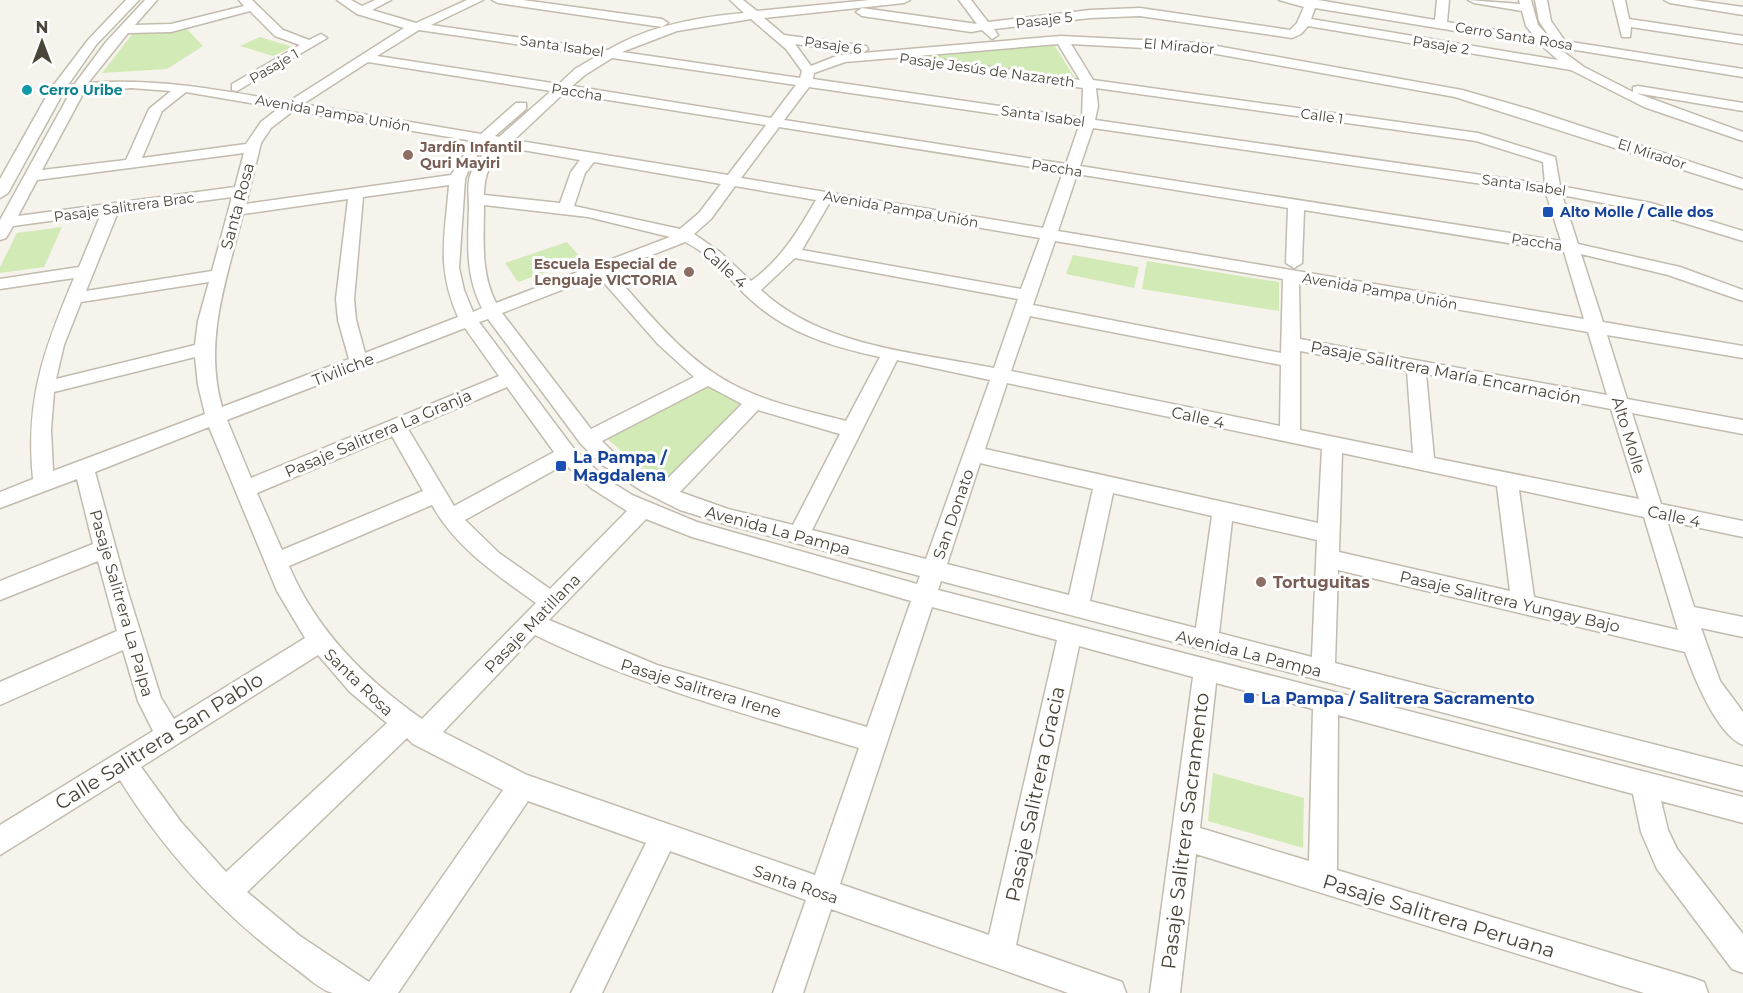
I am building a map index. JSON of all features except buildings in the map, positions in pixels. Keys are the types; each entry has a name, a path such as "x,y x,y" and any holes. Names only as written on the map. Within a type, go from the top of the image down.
{"street":[{"path":"0,193 60,86 92,42 133,0"},
{"path":"3,229 81,84 124,29 151,0"},
{"name":"Santa Isabel","path":"343,0 361,11 391,21 418,26 609,53 807,76 1088,122 1554,190 1651,208 1743,236"},
{"path":"361,11 385,0"},
{"name":"Santa Rosa","path":"477,0 418,26 298,102 266,125 253,148 219,275 203,349 205,382 214,418 292,599 319,642 358,685 413,730 522,786 1111,993"},
{"path":"498,0 662,23"},
{"path":"475,200 508,200 653,226 684,236 700,223 807,76 798,54 736,0"},
{"name":"Avenida La Pampa","path":"904,0 751,12 662,23 628,34 593,50 544,86 499,136 481,168 475,186 476,267 482,290 492,312 588,439 619,468 665,494 707,511 798,536 929,584"},
{"path":"965,0 1000,45"},
{"name":"Cerro Santa Rosa","path":"1285,0 1312,2 1743,73"},
{"path":"1442,25 1443,0"},
{"path":"1474,0 1525,4 1528,22 1544,41 1576,67 1625,94 1743,137"},
{"path":"1541,0 1545,21 1562,44 1595,68 1637,90 1743,128"},
{"path":"1619,0 1631,55"},
{"path":"1670,0 1743,10"},
{"path":"1708,0 1743,5"},
{"path":"1305,22 1312,2"},
{"path":"124,29 171,28 248,3"},
{"name":"Pasaje 1","path":"237,87 316,41 279,33 248,3"},
{"name":"Pasaje 5","path":"836,4 971,28 1090,14 1140,12 1292,34 1298,32 1305,22"},
{"name":"Avenida La Pampa","path":"751,12 674,28 634,40 609,53 580,72 465,162 457,179 451,268 455,290 469,321 567,454 597,483 641,510 692,529 929,584 1074,621 1206,642 1743,779"},
{"name":"Pasaje 2","path":"1305,22 1576,67"},
{"path":"1624,22 1743,40"},
{"name":"Pasaje 6","path":"781,38 883,54"},
{"path":"1061,40 1090,84"},
{"name":"El Mirador","path":"807,76 837,59 1061,40 1200,47 1439,89 1537,116 1743,184"},
{"name":"Pasaje Jesús de Nazareth","path":"883,54 1090,84"},
{"name":"Paccha","path":"366,58 1571,248 1652,264 1743,296"},
{"name":"Avenida Pampa Unión","path":"60,86 167,76 237,87 298,102"},
{"name":"Avenida Pampa Unión","path":"81,84 131,84 183,88 298,102 1594,320 1743,352"},
{"name":"San Donato","path":"788,993 1088,122 1092,106 1090,84"},
{"name":"Calle 1","path":"1090,84 1485,139 1550,160"},
{"path":"132,164 156,109 183,88"},
{"path":"1637,90 1743,107"},
{"name":"Avenida Pampa Unión","path":"499,136 590,157 736,176 825,196 1051,229"},
{"path":"31,176 253,148"},
{"path":"565,210 578,172 590,157"},
{"name":"Alto Molle","path":"1550,160 1554,190 1571,248 1694,644 1710,687 1743,733"},
{"path":"236,210 457,179"},
{"name":"Pasaje Salitrera Brac","path":"3,229 111,208 241,191"},
{"path":"356,193 345,299 347,320 359,363"},
{"path":"750,290 776,271 793,253 825,196"},
{"path":"1290,436 1290,352 1296,205"},
{"path":"44,483 40,434 44,387 55,345 111,208"},
{"name":"Tiviliche","path":"0,500 469,321 684,236"},
{"name":"Calle 4","path":"684,236 701,245 776,312 802,327 835,340 1743,529"},
{"name":"Pasaje Salitrera María Encarnación","path":"793,253 1025,303 1290,352 1416,366 1743,428"},
{"path":"601,270 686,361 708,378 755,402 852,430"},
{"path":"0,284 85,272"},
{"path":"75,298 219,275"},
{"name":"Avenida Pampa Unión","path":"1594,320 1743,337"},
{"path":"44,387 203,349"},
{"path":"798,536 891,353"},
{"path":"1416,366 1424,464"},
{"name":"Pasaje Salitrera La Granja","path":"245,489 511,378"},
{"path":"588,439 708,378"},
{"path":"665,494 755,402"},
{"path":"396,426 434,495 450,518 491,559 552,602"},
{"path":"1323,672 1332,445"},
{"path":"450,518 567,454"},
{"path":"973,454 1328,534"},
{"name":"Pasaje Salitrera La Palpa","path":"84,468 105,549 150,701 169,735"},
{"path":"1507,481 1523,604"},
{"name":"Pasaje Salitrera Gracia","path":"999,954 1105,483"},
{"path":"276,562 434,495"},
{"name":"Pasaje Matillana","path":"226,892 532,623 641,510"},
{"path":"1206,642 1223,510"},
{"path":"0,591 105,549"},
{"name":"Pasaje Salitrera Yungay Bajo","path":"1327,558 1694,644"},
{"path":"1685,615 1743,627"},
{"name":"Avenida La Pampa","path":"1074,621 1206,669 1743,810"},
{"name":"Pasaje Salitrera Irene","path":"532,623 580,647 639,670 874,741"},
{"path":"0,694 130,636"},
{"name":"Calle Salitrera San Pablo","path":"0,841 319,642"},
{"name":"Pasaje Salitrera Sacramento","path":"1165,993 1206,669"},
{"path":"1323,880 1326,700"},
{"path":"124,763 165,827 226,892 291,949 359,993"},
{"path":"1644,784 1655,832 1667,859 1743,958"},
{"path":"380,993 522,786"},
{"path":"586,993 663,837"},
{"name":"Pasaje Salitrera Peruana","path":"1185,837 1662,989 1693,993"}],"green space":[{"path":"187,29 203,46 167,69 102,73 134,32"},
{"path":"260,37 293,47 273,56 240,46"},
{"path":"1053,43 1075,78 910,56"},
{"path":"62,227 44,267 0,273 0,267 17,233"},
{"path":"567,242 582,259 518,282 505,263"},
{"path":"1073,255 1139,267 1134,288 1066,274"},
{"path":"1147,261 1279,282 1279,311 1142,289"},
{"path":"705,386 715,387 744,402 668,483 634,462 605,437"},
{"path":"1213,773 1304,798 1303,848 1208,821"}],"place":[{"name":"Cerro Uribe","path":"27,90"},
{"name":"Jardín Infantil Quri Mayiri","path":"408,155"},
{"name":"Alto Molle / Calle dos","path":"1548,212"},
{"name":"Escuela Especial de Lenguaje VICTORIA","path":"689,272"},
{"name":"La Pampa / Magdalena","path":"561,466"},
{"name":"Tortuguitas","path":"1261,582"},
{"name":"La Pampa / Salitrera Sacramento","path":"1249,698"}]}
